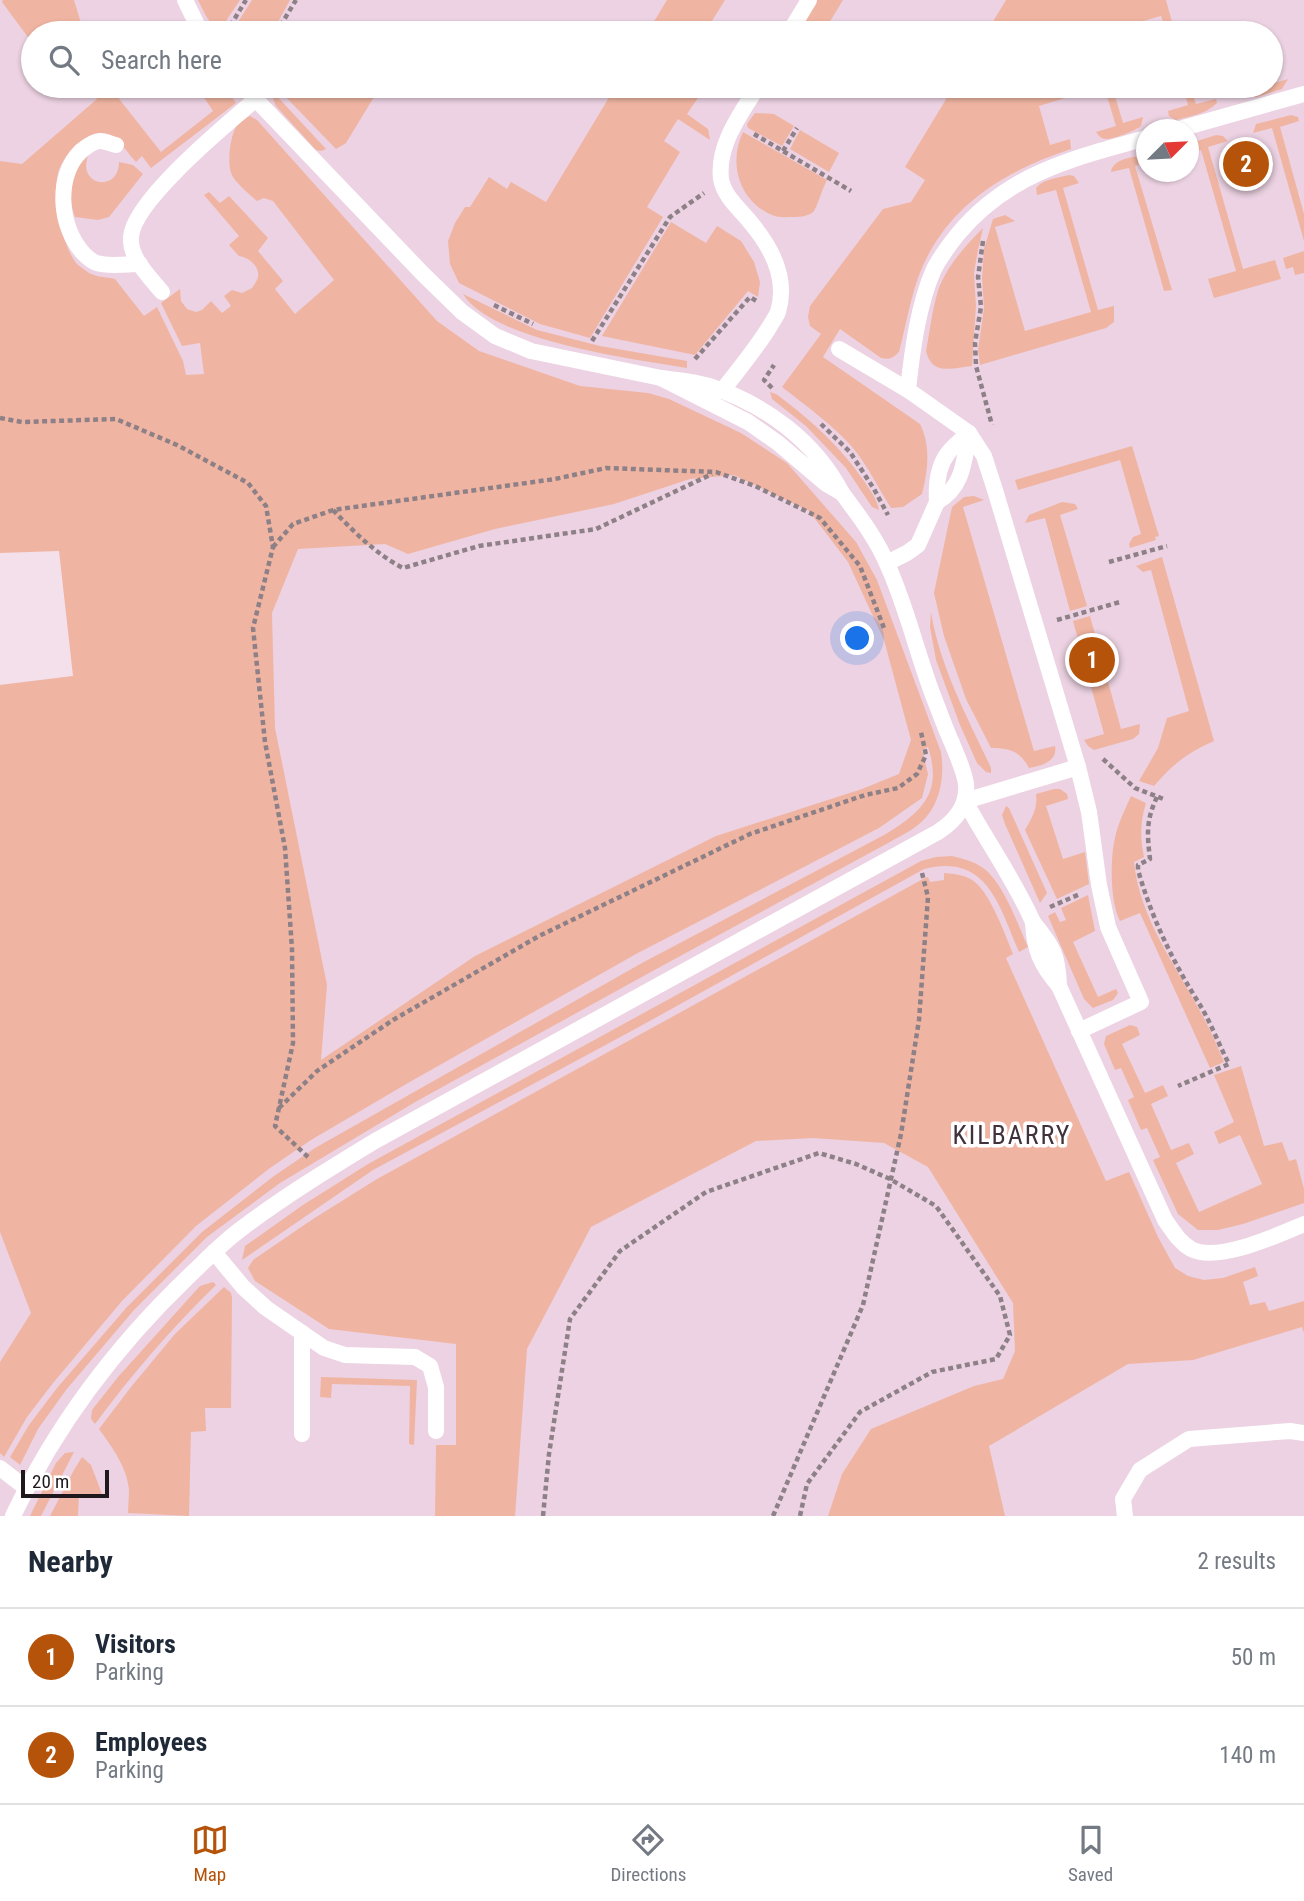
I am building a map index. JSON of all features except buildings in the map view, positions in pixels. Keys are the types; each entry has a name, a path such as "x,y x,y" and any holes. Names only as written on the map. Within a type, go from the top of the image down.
{"lane":[{"path":"184,0 195,21"},
{"path":"796,21 809,0"},
{"path":"1199,124 1304,94"},
{"path":"722,391 759,344 778,313 781,287 777,265 767,243 731,201 721,181 722,158 728,136 751,98"},
{"path":"13,1516 26,1488 93,1382 119,1349 162,1302 250,1222 375,1141 951,824 965,801 966,784 960,764 920,661 887,563 867,527 820,457 758,406 688,381 661,378 531,351 495,336 462,312 423,274 256,99 168,181 134,224 132,250 162,292"},
{"path":"116,145 100,141 86,146 73,159 66,174 63,202 75,244 87,257 97,264 140,264"},
{"path":"908,390 912,354 923,303 934,271 947,247 968,222 1018,182 1086,154 1136,141"},
{"path":"839,349 908,390 969,433 984,456 1078,767 1089,812 1108,927 1141,1002 1079,1031"},
{"path":"661,378 748,422 778,443 825,483 842,493"},
{"path":"887,563 918,545 937,502 939,474 948,453 969,433"},
{"path":"965,801 1078,767"},
{"path":"965,801 1005,867 1031,919 1033,941 1039,957 1046,971 1059,986 1165,1220 1179,1240 1194,1250 1213,1252 1250,1246 1304,1224"},
{"path":"214,1252 258,1301 324,1348 345,1355 415,1357 430,1366 436,1387 436,1431"},
{"path":"302,1333 302,1434"},
{"path":"1125,1516 1124,1499 1140,1471 1189,1439 1290,1431 1304,1433"},
{"path":"0,1468 26,1488"}],"path":[{"path":"233,21 246,0"},
{"path":"283,21 296,0"},
{"path":"735,123 851,191"},
{"path":"783,151 797,128"},
{"path":"592,341 670,216 721,181"},
{"path":"985,206 990,216 981,248 978,276 981,307 975,344 976,366 995,435"},
{"path":"695,359 750,297 778,313"},
{"path":"488,302 538,327"},
{"path":"582,338 605,343"},
{"path":"778,359 764,380 779,393"},
{"path":"0,418 22,422 116,419 177,445 248,483 266,506 273,547 254,628 265,742 285,848 292,948 293,1043 275,1126 324,1172"},
{"path":"818,421 850,452 890,517"},
{"path":"273,547 293,524 333,510 555,479 606,468 716,472 755,486 820,518 860,566 886,632"},
{"path":"333,510 384,558 403,568 479,546 596,529 716,472"},
{"path":"1109,562 1167,546"},
{"path":"1036,626 1120,602"},
{"path":"279,1108 317,1071 393,1020 539,936 750,834 865,795 898,788 917,774 926,755 920,729"},
{"path":"1104,759 1135,788 1166,800"},
{"path":"1157,797 1150,811 1147,830 1150,859 1138,865 1138,870 1159,931 1229,1064 1178,1086"},
{"path":"773,1516 863,1305 901,1135 919,1020 928,897 922,873"},
{"path":"1031,919 1099,885"},
{"path":"543,1516 549,1454 570,1319 620,1251 706,1192 819,1153 856,1164 890,1179 936,1206 1000,1296 1010,1335 996,1359 932,1372 860,1412 807,1483 800,1516"}],"shaded area":[{"path":"0,0 1304,0 1304,1516 0,1516 0,685 98,673 54,502 0,510"},
{"path":"74,0 80,21 21,21 21,28 2,2"},
{"path":"198,0 240,0 226,21 210,21"},
{"path":"252,0 290,0 279,21 239,21"},
{"path":"667,0 725,0 712,21 654,21"},
{"path":"817,0 843,0 830,21 804,21"},
{"path":"1006,0 1166,0 1172,21 1163,21 1161,16 1143,21 993,21"},
{"path":"96,98 118,98 161,152 213,111 204,98 232,98 236,103 151,168 142,156 136,162 114,137 106,133 97,134 72,149 61,165 56,183 66,244 76,263 89,273 115,279 144,316 157,307 183,361 186,375 204,374 200,343 182,346 161,303 180,289 181,301 187,309 196,312 202,310 211,301 222,313 231,306 224,296 232,290 242,293 252,288 258,277 253,263 239,256 229,245 239,236 204,195 209,192 220,203 229,196 268,238 258,251 283,281 275,289 295,314 334,280 273,201 264,198 257,201 233,177 229,159 232,138 236,127 250,116 257,120 437,321 479,351 580,386 648,393 669,399 741,433 787,463 856,542 877,580 941,752 942,771 939,791 932,809 909,831 417,1101 280,1183 207,1237 134,1310 66,1390 38,1429 20,1465 10,1457 29,1425 127,1307 202,1232 274,1176 315,1148 642,963 884,835 919,809 931,789 933,777 928,747 922,750 928,774 922,798 879,828 636,954 408,1083 311,1140 270,1168 196,1226 122,1301 27,1417 4,1457 0,1453 0,1362 31,1313 0,1232 0,685 73,676 59,551 0,553 0,161 22,164","holes":["734,475 809,511 848,562 884,640 911,740 899,774 862,789 716,836 475,956 321,1060 327,985 275,728 272,613 298,549 385,544 408,554 495,529 614,504 690,479"]},
{"path":"279,98 326,149 316,150 276,106 273,99"},
{"path":"287,98 373,98 346,143 336,149"},
{"path":"609,98 698,98 687,114 708,129 710,140 678,119 664,141 680,152 647,207 663,217 590,338 540,324 459,283 450,264 448,241 455,223 465,207 470,207 489,177 507,189 511,182 546,202"},
{"path":"947,98 1065,98 1039,106 1050,145 1070,139 1071,149 1045,158 998,182 976,197 940,235 916,284 899,352 889,359 881,358 840,329 823,357 920,424 926,441 927,459 922,494 903,507 891,508 845,439 782,387 821,334 810,326 810,306 883,209 911,202 925,180 905,167"},
{"path":"1108,98 1116,98 1123,123 1136,119 1136,128 1114,138 1104,139 1096,132 1116,126"},
{"path":"1186,98 1194,98 1196,104 1216,99 1217,103 1203,112 1180,119 1169,116 1168,111 1188,105"},
{"path":"755,113 774,114 794,126 782,146 748,128 747,124"},
{"path":"1291,115 1298,117 1299,121 1280,127 1304,214 1304,241 1272,128 1253,133 1256,124"},
{"path":"800,130 839,153 829,172 790,149"},
{"path":"743,132 827,180 812,213 799,217 777,217 751,200 744,191 737,168"},
{"path":"1216,135 1223,136 1228,141 1208,147 1243,269 1275,260 1281,279 1214,298 1208,279 1236,271 1199,150 1199,140"},
{"path":"88,156 88,174 99,182 113,178 119,162 133,165 143,174 109,217 98,220 75,217 71,200 74,176"},
{"path":"1136,157 1136,182 1140,182 1172,290 1164,291 1129,168 1111,172 1120,161"},
{"path":"1074,176 1079,183 1063,188 1098,310 1114,306 1114,322 1106,328 980,365 978,350 984,308 984,249 993,219 1005,215 1015,221 995,227 1025,331 1091,312 1056,190 1037,195 1036,188 1043,183"},
{"path":"671,222 706,243 717,226 741,241 754,262 760,282 758,297 748,291 695,355 602,336"},
{"path":"983,228 974,273 976,306 972,366 944,369 933,364 926,351 938,291 951,265"},
{"path":"1304,251 1304,273 1295,275 1293,267 1286,269 1283,258"},
{"path":"463,294 537,330 600,346 687,361 687,368 600,353 532,336 479,310"},
{"path":"770,392 776,394 824,434 864,481 879,510 872,507 846,468 806,426 772,399"},
{"path":"1132,446 1159,536 1155,537 1156,540 1130,548 1133,537 1141,534 1120,460 1018,490 1015,480"},
{"path":"974,496 984,500 963,507 1034,751 1055,746 1052,759 1034,767 1029,768 1022,758 1013,752 991,748 966,699 944,636 934,593 952,507 964,497"},
{"path":"1062,502 1075,504 1078,509 1060,515 1087,606 1070,611 1045,518 1025,523 1029,515"},
{"path":"1162,557 1214,741 1181,760 1154,786 1139,781 1158,748 1167,718 1189,711 1151,570 1143,572 1136,566"},
{"path":"931,612 948,673 991,773 977,763 960,725 936,660 930,627"},
{"path":"1090,616 1121,729 1140,724 1139,734 1133,739 1094,750 1084,740 1104,734 1073,621"},
{"path":"1060,789 1067,794 1068,799 1046,806 1063,859 1085,852 1089,884 1057,899 1025,830 1035,808 1036,794"},
{"path":"1131,796 1146,803 1141,830 1144,857 1134,862 1143,903 1224,1062 1210,1068 1140,913 1120,921 1114,903 1113,847"},
{"path":"1006,806 1047,893 1040,903 1005,824 1002,815"},
{"path":"952,856 980,866 995,880 1028,947 1019,952 997,901 988,887 976,876 963,869 945,866 924,869 373,1170 242,1260 245,1246 368,1164 921,861"},
{"path":"944,873 973,880 992,906 1013,954 1006,958 1106,1181 1129,1172 1175,1268 1188,1276 1204,1280 1223,1278 1255,1267 1258,1276 1243,1282 1250,1305 1265,1302 1269,1311 1304,1301 1304,1333 1302,1327 1193,1360 1128,1364 989,1446 1005,1516 828,1516 842,1474 871,1429 974,1386 1003,1379 1015,1351 1013,1303 928,1167 884,1143 813,1138 756,1141 591,1227 527,1349 515,1516 435,1516 436,1445 456,1445 456,1344 329,1329 255,1281 248,1268 253,1260 377,1179 923,879 928,877 930,882 944,880"},
{"path":"1088,895 1095,931 1073,942 1098,997 1116,989 1118,993 1113,1000 1093,1008 1084,999 1048,916 1055,912 1060,922 1066,920 1061,908"},
{"path":"1130,1025 1137,1027 1140,1035 1122,1044 1145,1093 1163,1085 1168,1096 1151,1104 1171,1150 1189,1143 1194,1154 1176,1163 1199,1212 1262,1184 1240,1135 1219,1144 1214,1132 1234,1122 1214,1075 1241,1066 1264,1146 1282,1142 1289,1161 1296,1159 1304,1189 1304,1203 1218,1230 1198,1230 1178,1214 1153,1160 1160,1157 1147,1128 1141,1130 1128,1100 1134,1097 1121,1068 1115,1070 1104,1044 1106,1036"},
{"path":"213,1282 216,1285 153,1352 95,1424 91,1419 92,1410 118,1377 200,1286"},
{"path":"224,1287 231,1293 232,1298 231,1408 205,1408 206,1431 191,1432 189,1516 128,1513 129,1490 125,1473 99,1429 175,1334"},
{"path":"321,1377 417,1380 414,1445 409,1444 410,1386 332,1384 331,1398 320,1397"},
{"path":"74,1452 41,1516 30,1516 56,1463 65,1453"},
{"path":"82,1457 91,1465 102,1494 79,1494 78,1516 50,1516 74,1470"}],"place":[{"name":"Employees","path":"1246,164"},
{"name":"Visitors","path":"1092,660"}],"district":[{"name":"KILBARRY","path":"1012,1135"}]}
